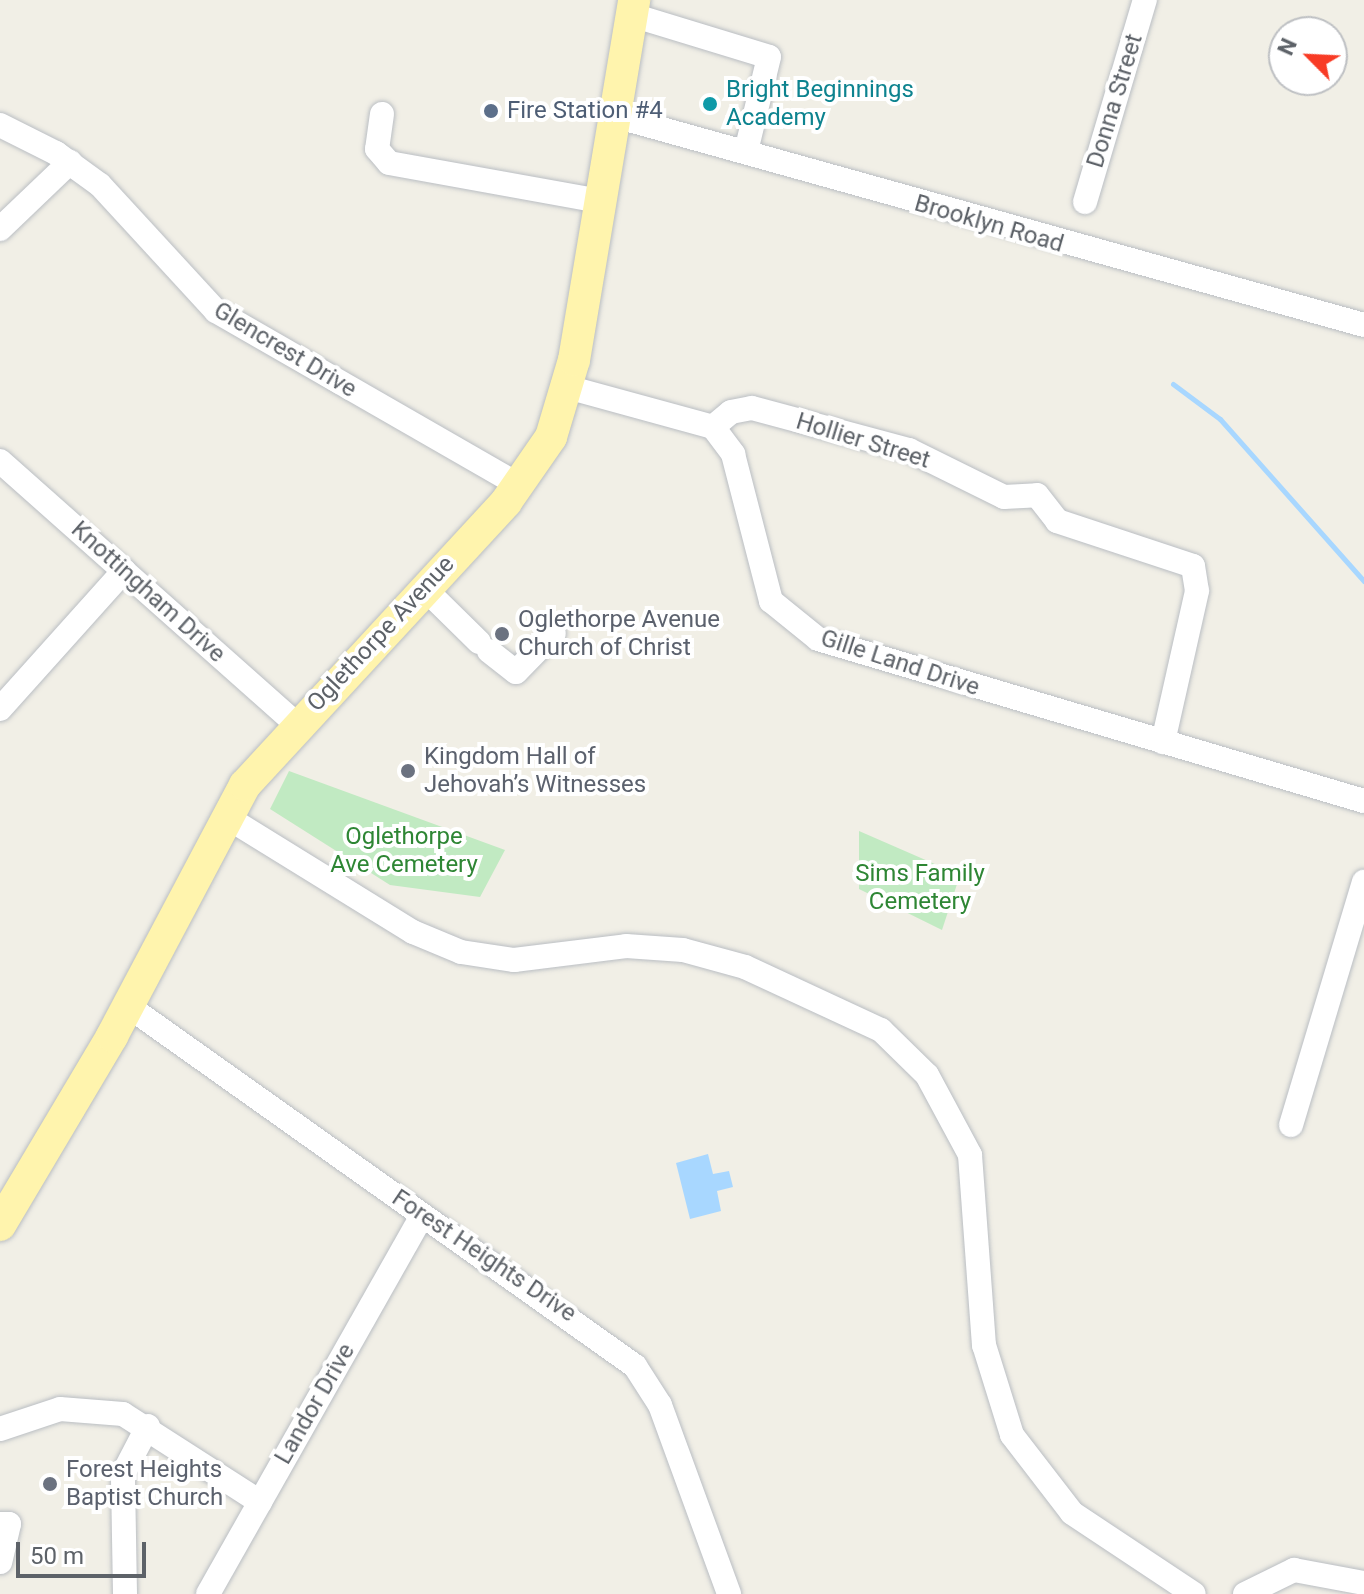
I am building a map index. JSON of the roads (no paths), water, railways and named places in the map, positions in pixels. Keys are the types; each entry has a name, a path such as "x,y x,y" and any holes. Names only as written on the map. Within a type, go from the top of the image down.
{"main road":[{"name":"Oglethorpe Avenue","path":"0,1225 10,1188 128,1006 225,816 296,724 520,486 551,437 567,387 633,8"}],"street":[{"name":"Donna Street","path":"1085,202 1145,0"},
{"path":"633,8 769,57 746,151"},
{"path":"382,114 377,149 389,163 601,201"},
{"name":"Brooklyn Road","path":"615,116 1364,325"},
{"name":"Glencrest Drive","path":"0,125 70,162 216,311 520,486"},
{"path":"0,229 70,162"},
{"path":"567,387 713,427"},
{"name":"Hollier Street","path":"713,427 731,412 752,408 909,450 1004,497 1037,495 1057,521 1183,559 1198,575 1163,742"},
{"name":"Gille Land Drive","path":"713,427 733,454 763,585 789,622 889,664 1364,801"},
{"name":"Knottingham Drive","path":"0,461 296,724"},
{"path":"0,709 124,571"},
{"path":"424,588 484,647 516,672 554,633"},
{"path":"225,816 413,932 461,952 514,960 626,946 683,950 745,967 881,1030 927,1075 970,1155 984,1345 1012,1435 1072,1513 1194,1594"},
{"path":"1291,1125 1364,882"},
{"name":"Forest Heights Drive","path":"128,1006 635,1366 660,1405 729,1594"},
{"name":"Landor Drive","path":"208,1594 422,1215"},
{"path":"0,1429 22,1417 88,1407 148,1426 260,1502"},
{"path":"125,1594 123,1474 148,1426"},
{"path":"0,1524 9,1524 0,1562"},
{"path":"1245,1594 1294,1570 1364,1583"}],"water":[{"path":"708,1154 713,1174 729,1171 733,1187 717,1191 721,1211 690,1219 676,1163"}],"waterway":[{"path":"1173,384 1220,419 1364,581"}],"place":[{"name":"Bright Beginnings Academy","path":"710,104"},
{"name":"Fire Station #4","path":"491,111"},
{"name":"Oglethorpe Avenue Church of Christ","path":"502,634"},
{"name":"Kingdom Hall of Jehovah’s Witnesses","path":"408,771"},
{"name":"Forest Heights Baptist Church","path":"50,1484"}],"park label":[{"name":"Oglethorpe Ave Cemetery","path":"404,851"},
{"name":"Sims Family Cemetery","path":"920,888"}]}
